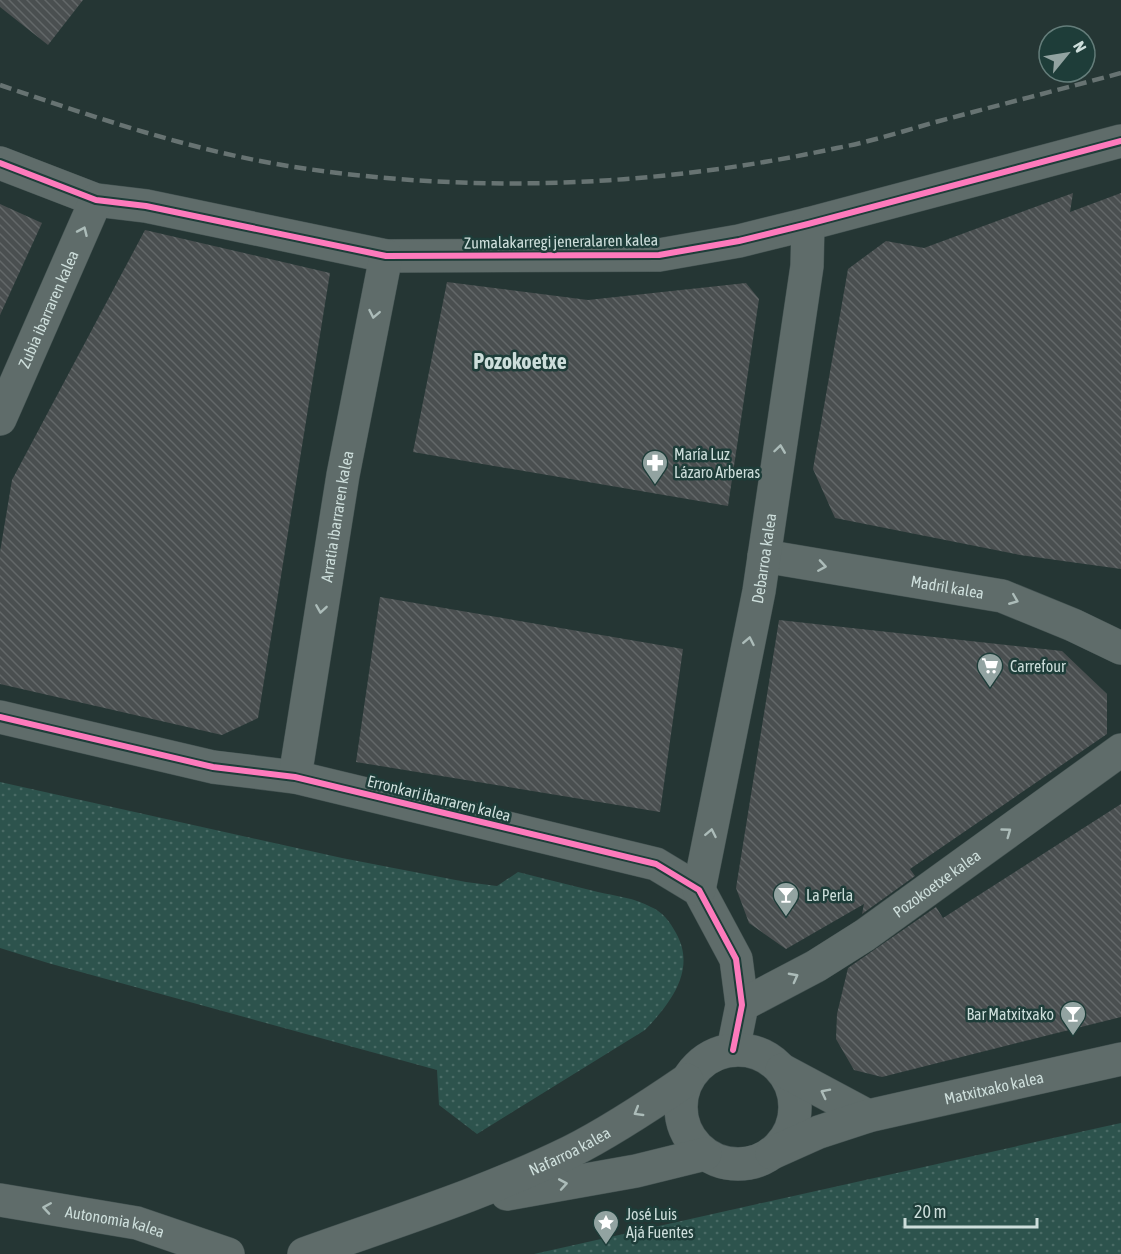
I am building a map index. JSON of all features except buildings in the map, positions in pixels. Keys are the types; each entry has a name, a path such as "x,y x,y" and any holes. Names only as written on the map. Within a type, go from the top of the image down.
{"street":[{"name":"Zumalakarregi jeneralaren kalea","path":"0,163 96,200 146,206 386,256 659,255 739,241 808,224 1121,141"},
{"name":"Zubia ibarraren kalea","path":"0,419 96,200"},
{"name":"Debarroa kalea","path":"699,890 764,556 807,266 808,224"},
{"name":"Arratia ibarraren kalea","path":"295,777 343,475 386,256"},
{"name":"Madril kalea","path":"764,556 1002,596 1073,625 1121,648"},
{"name":"Erronkari ibarraren kalea","path":"0,717 213,767 295,777 656,864 699,890"},
{"name":"Pozokoetxe kalea","path":"742,1005 816,966 864,934 1121,750"},
{"path":"699,890 736,959 742,1005 733,1050"},
{"path":"733,1050 752,1052 770,1059 782,1070 791,1083 795,1099 795,1115 790,1133 779,1148 765,1158 748,1165 730,1165 712,1159 697,1148 686,1134 681,1116 682,1097 687,1080 698,1065 714,1055 733,1050"},
{"name":"Matxitxako kalea","path":"772,1153 819,1132 868,1116 1121,1059"},
{"path":"782,1070 868,1116"},
{"name":"Nafarroa kalea","path":"304,1254 500,1184 571,1151 644,1109 687,1080"},
{"name":"Nafarroa kalea","path":"443,1206 636,1172 705,1154"},
{"name":"Autonomia kalea","path":"0,1200 137,1223 185,1246 228,1254"}],"green space":[{"path":"0,782 342,858 466,882 497,886 518,872 632,899 655,909 671,925 682,947 684,960 682,973 671,998 645,1030 477,1134 439,1105 437,1070 0,948"},
{"path":"1121,1123 1121,1254 534,1254 1107,1126"}],"railway":[{"path":"0,85 142,132 251,159 357,175 426,181 495,183 632,178 769,161 861,143 1121,73"}],"cycle path":[{"path":"0,163 96,200 146,206 386,256 659,255 739,241 808,224 1121,141"},
{"path":"0,717 213,767 295,777 656,864 699,890 736,959 742,1005 733,1050"}],"place":[{"name":"María Luz Lázaro Arberas","path":"655,486"},
{"name":"Carrefour","path":"990,689"},
{"name":"La Perla","path":"786,918"},
{"name":"Bar Matxitxako","path":"1073,1037"},
{"name":"José Luis Ajá Fuentes","path":"606,1246"}],"district":[{"name":"Pozokoetxe","path":"520,361"}]}
